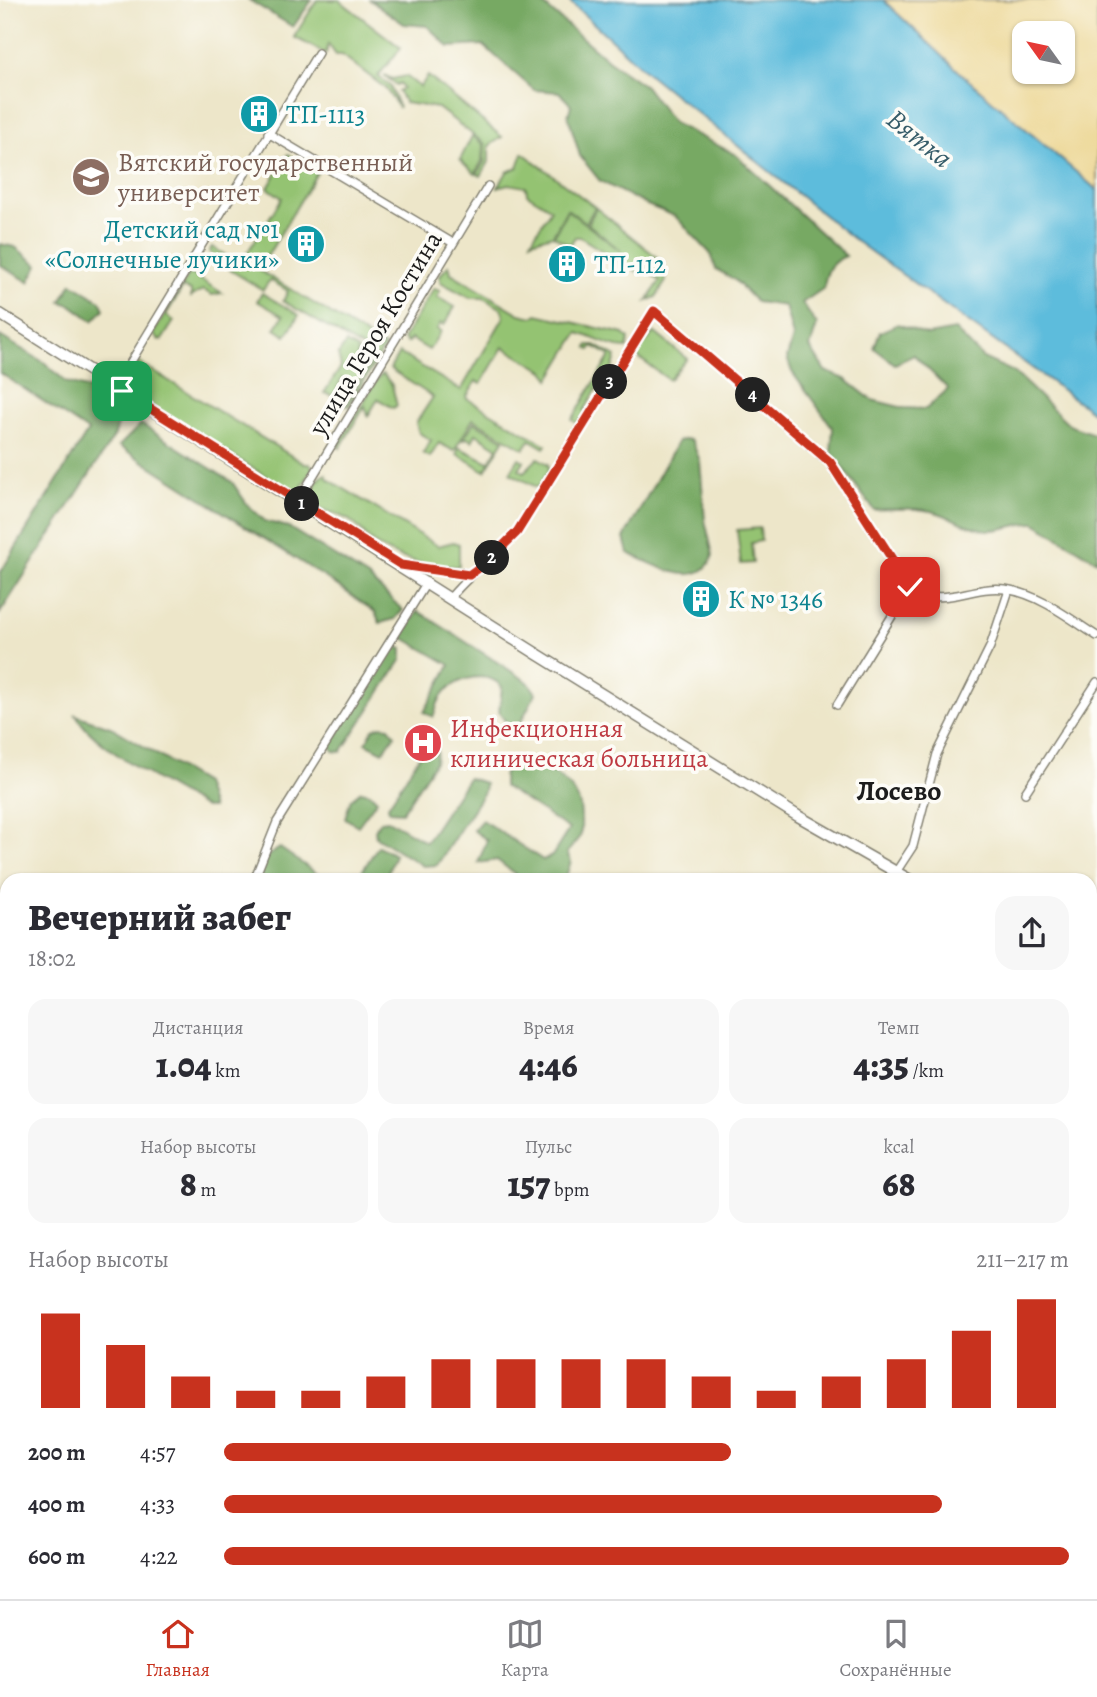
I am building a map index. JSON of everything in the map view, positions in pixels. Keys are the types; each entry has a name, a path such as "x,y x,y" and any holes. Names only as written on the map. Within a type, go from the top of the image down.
{"main road":[{"path":"0,314 783,807 896,872"}],"street":[{"path":"115,388 318,53"},
{"path":"268,133 453,243"},
{"name":"улица Героя Костина","path":"298,501 488,186"},
{"path":"450,598 469,575 487,562 517,532 654,311 830,462 910,587 935,599 991,589 1009,590 1053,608 1097,636"},
{"path":"401,565 469,575"},
{"path":"257,873 277,822 427,582"},
{"path":"837,705 910,587"},
{"path":"896,872 913,846 937,754 990,647 1009,590"},
{"path":"1025,793 1097,682"}],"green space":[{"path":"249,0 312,0 293,27"},
{"path":"317,0 339,0 401,48 378,76 390,86 399,108 385,88 342,55 336,55 328,44 326,54 294,37"},
{"path":"370,0 538,0 609,61 645,86 673,123 735,154 846,256 830,268 824,288 802,303 817,325 810,347 825,371 845,379 872,400 904,408 926,409 948,389 914,355 895,364 874,348 880,332 898,324 928,335 955,330 983,358 1014,372 1071,426 1097,435 1097,561 1035,523 987,530 927,510 874,510 831,452 833,428 792,372 787,358 793,337 785,306 756,302 736,281 716,269 710,253 675,216 600,181 580,156 568,116 571,105 559,92 534,90 483,45 449,47 427,26 404,24"},
{"path":"384,75 392,79 406,76 420,87 428,76 502,137 489,146 489,162 481,176 477,174 484,162 485,144 438,108 405,103 398,91 403,88 400,83 396,85"},
{"path":"472,136 483,144 482,161 475,174 460,160"},
{"path":"523,153 595,207 586,223 567,209 553,235 531,241 551,209 527,194 526,187 508,184 498,187 507,172 518,167"},
{"path":"288,154 318,171 259,270 382,345 378,351 383,345 385,347 349,406 346,406 376,356 283,301 288,291 270,280 263,290 230,270 230,264 209,252 212,247 240,264 282,198 268,188"},
{"path":"596,208 663,262 666,281 656,297 647,301 660,281 645,270 641,274 616,259 617,256 615,259 580,237 575,237 570,245 554,236 567,210 621,251 588,224"},
{"path":"0,244 15,247 38,265 29,282 0,265"},
{"path":"449,265 451,273 520,314 533,317 537,314 624,334 629,339 627,348 621,348 578,333 550,379 544,371 503,347 481,384 476,381 466,398 546,445 544,448 530,440 524,449 473,419 454,451 439,443 430,457 423,453 431,440 419,433 416,423 433,397 390,369 399,353 461,390 504,317 502,309 483,298 470,298 440,282 440,275"},
{"path":"190,273 222,293 212,295 203,290 191,297 191,291 183,287 166,315 174,321 162,340 158,340 153,334"},
{"path":"72,283 100,301 104,309 93,321 71,305 61,302"},
{"path":"434,288 440,291 437,297 455,307 444,325 441,323 437,329 441,331 429,350 411,339 407,343 403,339"},
{"path":"262,293 299,315 286,336 275,329 283,316 257,301"},
{"path":"654,332 687,359 669,380 635,355"},
{"path":"0,336 45,363 66,382 96,391 119,411 115,435 0,613 0,573 88,431 0,373"},
{"path":"346,343 358,350 357,357 362,352 372,358 344,404 341,399 352,384 342,378 334,396 324,393 341,367 338,355"},
{"path":"588,345 595,345 616,357 610,375 606,373 584,411 587,413 577,423 572,420 610,356 593,346 590,350"},
{"path":"138,362 305,464 310,464 313,468 300,490 290,491 126,391 125,383"},
{"path":"383,374 392,385 397,406 393,408 378,399 368,416 365,406 340,448 337,446"},
{"path":"474,422 504,440 485,471 457,454 458,447 489,462 498,448 476,434 472,441 467,438 462,441"},
{"path":"141,424 232,482 247,504 265,521 288,527 368,577 403,610 395,619 380,623 375,612 329,580 119,446"},
{"path":"678,441 692,441 700,461 705,520 713,555 707,567 698,573 687,574 662,568 628,553 624,538"},
{"path":"519,458 524,461 519,469 524,472 538,458 548,464 549,470 538,488 510,473"},
{"path":"326,474 328,479 438,546 453,542 459,544 459,566 426,564 390,553 372,542 349,520 310,503 314,486"},
{"path":"760,528 761,541 751,543 753,563 741,564 737,530"},
{"path":"418,611 528,682 536,693 513,737 507,736 507,724 499,712 502,687 487,678 478,677 459,682 444,693 433,717 424,712 450,665 402,637"},
{"path":"393,645 402,649 402,659 341,752 333,751 330,745"},
{"path":"76,715 113,728 204,783 212,808 205,808 134,766 85,728"},
{"path":"380,726 389,727 395,735 383,752 366,743 373,729"},
{"path":"426,745 437,751 435,762 402,812 389,811 388,806"},
{"path":"513,757 522,758 551,771 575,794 581,814 581,835 567,853 571,861 567,873 514,873 497,860 478,863 487,840 473,830 482,820 543,860 552,856 569,829 503,786 503,776"},
{"path":"468,778 485,783 484,792 437,865 423,866 376,837 375,830 380,821 388,820 426,842"},
{"path":"361,791 370,793 377,800 358,826 345,818 351,799"},
{"path":"378,846 395,855 388,873 361,873"},
{"path":"280,848 316,873 261,873 266,857"}],"sand":[{"path":"883,0 1097,0 1097,190 967,79"}],"water":[{"name":"Вятка","path":"568,0 883,0 967,79 1097,190 1097,415 856,241 650,75"}],"place":[{"name":"ТП-1113","path":"259,114"},
{"name":"Вятский государственный университет","path":"91,177"},
{"name":"Детский сад №1 «Солнечные лучики»","path":"306,244"},
{"name":"ТП-112","path":"567,264"},
{"name":"К № 1346","path":"701,599"},
{"name":"Инфекционная клиническая больница","path":"423,743"}],"district":[{"name":"Лосево","path":"899,790"}],"route":[{"path":"122,391 401,565 450,570 469,575 487,562 517,532 654,311 830,462 910,587"}]}
